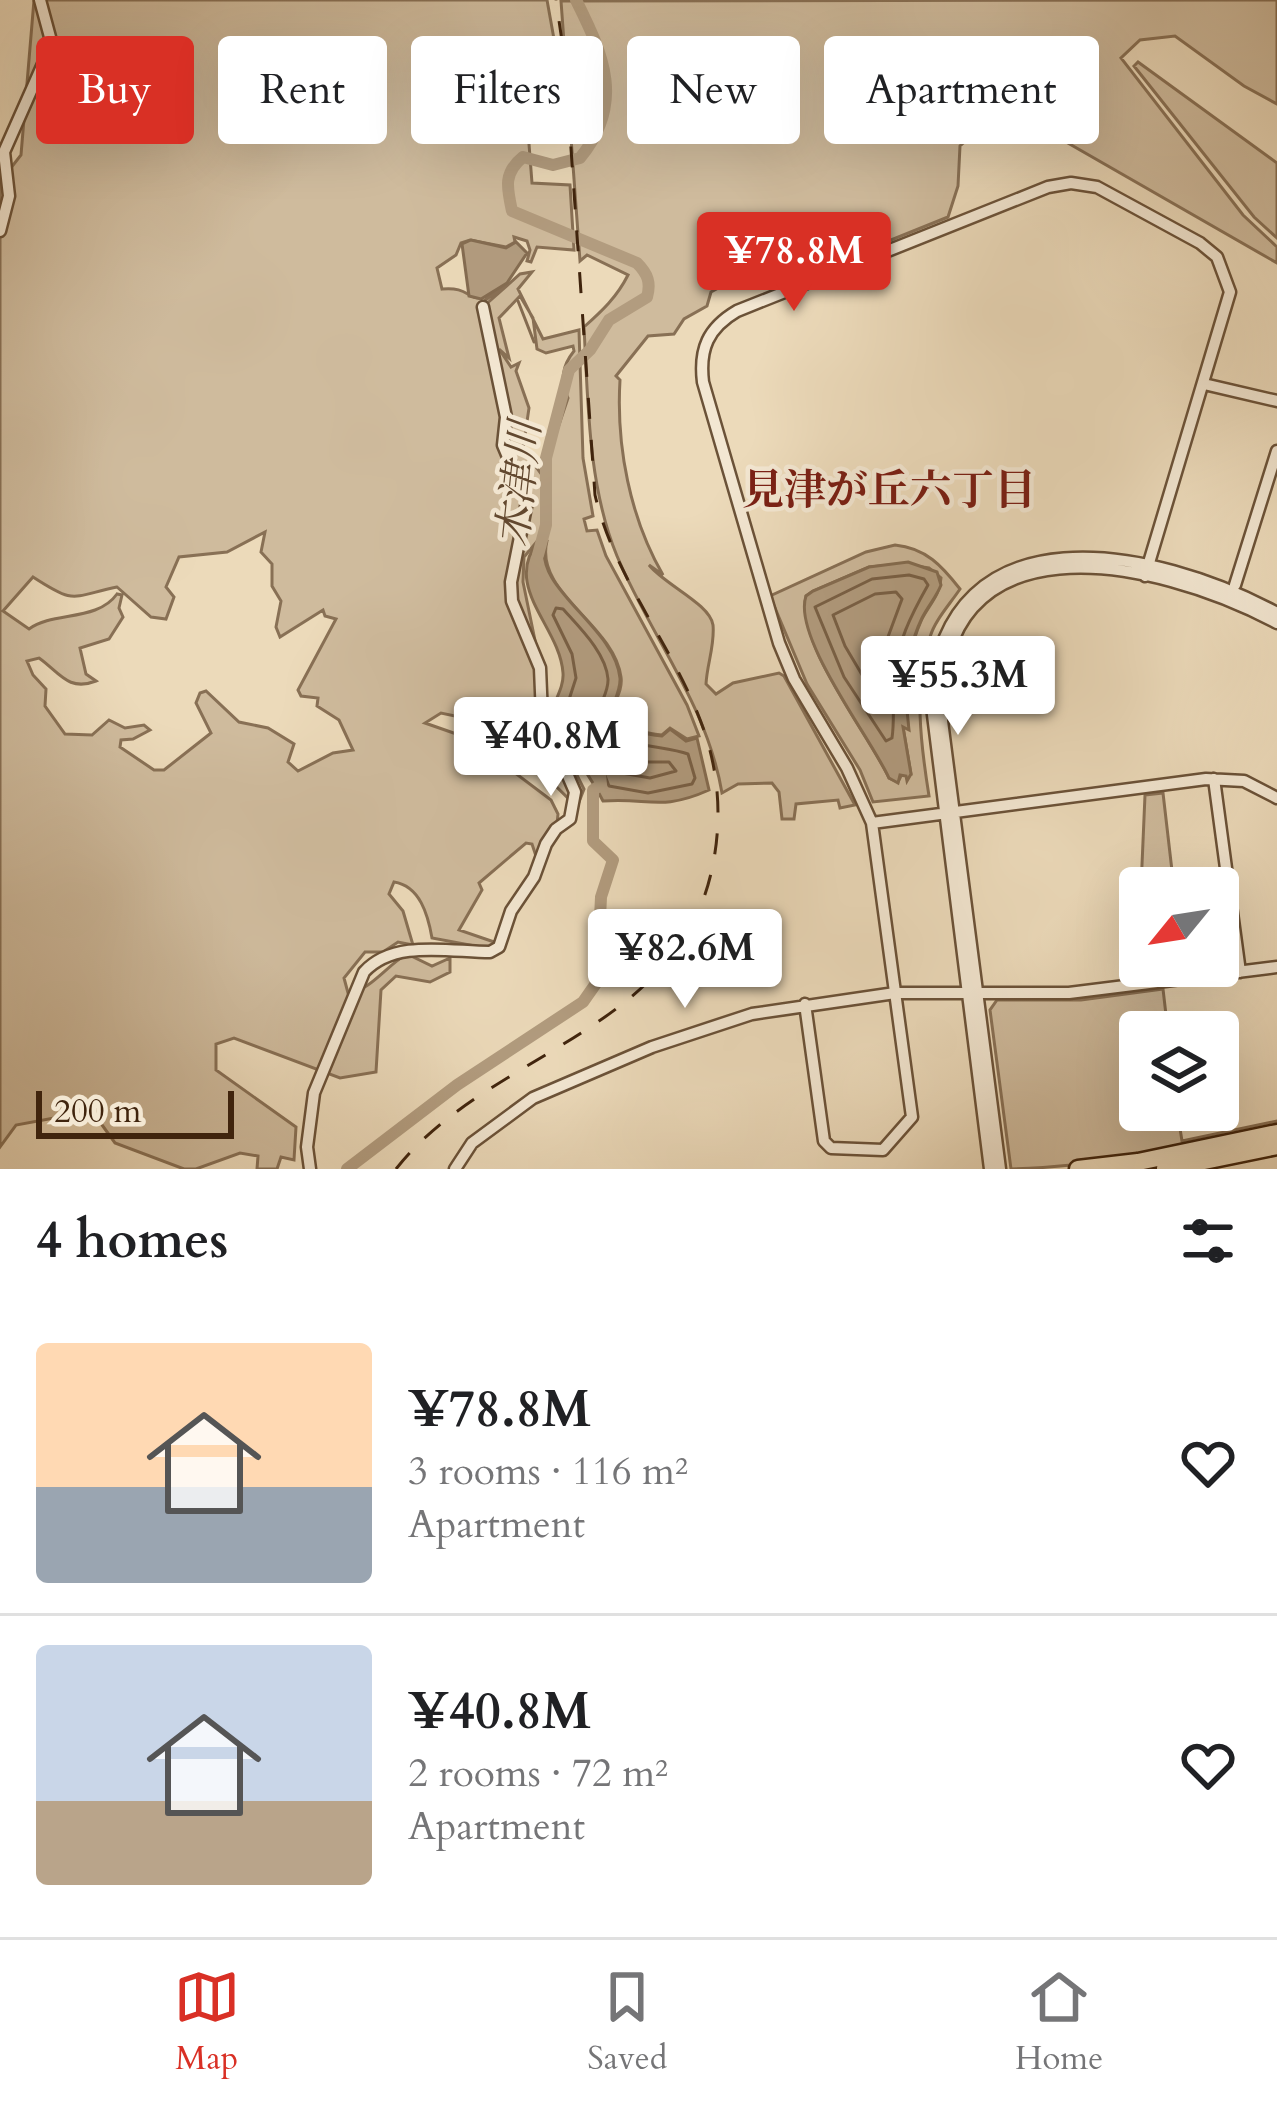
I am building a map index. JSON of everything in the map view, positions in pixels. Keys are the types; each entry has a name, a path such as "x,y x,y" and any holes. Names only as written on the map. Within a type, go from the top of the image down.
{"highway":[{"path":"1078,1169 1138,1162 1277,1133"},
{"path":"1165,1169 1277,1146"}],"street":[{"path":"0,231 9,196 4,152 47,55 50,37 40,0"},
{"path":"805,1004 824,1141 831,1148 883,1150 912,1117 872,823 847,768 794,680 765,604 703,382 700,362 710,334 737,311 1048,187 1071,183 1113,195 1217,257 1230,292 1147,571"},
{"path":"310,1169 307,1147 314,1093 364,972 371,964 416,950 490,952 499,947 517,899 534,878 556,829 571,819 575,799 542,716 540,668 512,601 511,582 527,502 502,446 506,417 482,307"},
{"path":"1204,384 1277,401"},
{"path":"1235,585 1277,452"},
{"path":"990,1169 949,812 941,699 945,657 962,618 988,592 1024,573 1090,567 1147,571 1230,591 1277,613"},
{"path":"1147,571 1228,599 1277,623"},
{"path":"872,823 1214,779 1244,781 1277,798"},
{"path":"1214,779 1240,972"},
{"path":"454,1169 488,1129 553,1088 710,1027 805,1004 895,993 1070,992 1277,967"},
{"path":"972,992 1000,1168"}],"shaded area":[{"path":"34,0 547,0 553,36 411,36 411,144 529,144 532,183 570,185 574,250 537,247 531,262 527,261 527,241 514,237 515,242 506,247 470,240 437,268 442,289 478,298 508,283 484,306 520,274 532,272 518,289 530,313 520,296 499,318 509,358 499,349 511,367 519,363 516,371 529,408 523,449 542,475 568,398 564,373 574,351 573,346 546,353 537,349 533,319 543,339 579,330 583,458 593,516 584,519 587,531 597,530 699,736 687,739 670,728 662,735 649,733 611,714 621,682 615,658 552,577 546,560 547,541 539,539 524,557 523,582 553,728 584,789 577,807 493,724 441,713 425,723 491,746 506,766 551,800 557,824 537,859 532,844 526,843 479,883 482,890 459,930 497,943 491,949 432,938 416,895 394,882 389,894 403,911 413,945 398,942 383,952 365,952 344,978 348,993 364,988 407,954 432,966 450,958 450,972 430,982 396,976 381,990 376,1072 340,1078 234,1038 216,1044 216,1070 296,1127 294,1160 281,1157 277,1169 257,1169 258,1156 240,1153 184,1169 115,1143 92,1111 16,1125 0,1147 0,182 21,155","holes":["265,532 261,552 272,564 272,586 281,601 276,627 280,637 323,610 325,616 336,619 298,690 301,696 318,698 317,706 339,720 353,750 333,753 298,771 288,762 294,744 268,728 239,722 206,691 196,703 211,733 164,770 154,770 120,747 121,740 150,730 144,725 125,728 109,720 92,735 65,734 45,706 46,689 27,661 39,658 71,682 96,681 86,674 80,648 109,639 123,617 122,595 98,609 29,629 3,611 33,577 74,596 117,587 151,617 166,619 174,597 166,587 179,557 227,552"]},
{"path":"1277,0 1277,104 1175,36 1140,40 1121,58 1243,215 1277,247 1277,263 1070,144 1099,144 1099,36 824,36 824,144 962,144 958,186 948,217 804,275 798,269 775,272 721,286 711,292 707,306 684,319 674,334 648,336 616,376 628,481 642,530 663,575 649,565 704,610 713,625 706,684 716,694 733,683 779,673 784,676 855,805 840,808 838,800 796,804 794,819 782,819 779,792 772,783 738,784 722,793 691,700 607,529 591,443 584,327 628,275 587,255 580,261 571,144 603,144 603,36 564,36 561,1"},
{"path":"1138,62 1277,163 1277,238 1254,217 1134,66"},
{"path":"895,545 916,550 940,566 960,589 932,631 922,675 921,737 929,796 873,802 860,770 807,684 770,596 866,552","holes":["869,567 929,568 941,578 909,660 908,726 903,727 911,774 902,774 898,782 889,778 822,663 806,616 806,596"]},
{"path":"1163,793 1172,867 1142,867 1145,795"},
{"path":"1163,989 1166,1011 1119,1011 1119,1131 1180,1131 1182,1141 1277,1121 1277,1127 1112,1160 1011,1169 990,1010 997,1000 1081,1000"}],"water":[{"path":"471,240 506,248 516,242 527,253 507,283 481,299 469,296 462,244"},
{"path":"539,540 546,542 551,575 615,659 620,683 610,715 641,732 662,736 670,729 686,741 697,738 709,790 666,802 603,801 552,710 561,687 560,656 526,574"},
{"path":"908,562 937,572 941,585 912,645 906,687 909,730 903,727 911,774 907,781 900,775 898,783 889,778 821,661 805,614 806,596 813,591 869,567"}],"waterway":[{"name":"木津川","path":"538,555 546,525 546,458 569,370 590,350 609,320 647,297 649,287 637,263 512,211 508,181 517,163 523,157 553,165 580,158 602,118 606,99 601,60 576,0"},
{"path":"518,301 534,342"},
{"name":"木津川","path":"347,1169 457,1085 583,1002 597,982 601,897 613,860 593,841 593,790 601,785 600,774"}],"railway":[{"path":"396,1169 435,1129 621,1005 661,969 692,924 715,853 717,790 708,743 682,680 618,559 595,495 565,62 556,0"}],"district":[{"name":"見津が丘六丁目","path":"889,489"}]}
